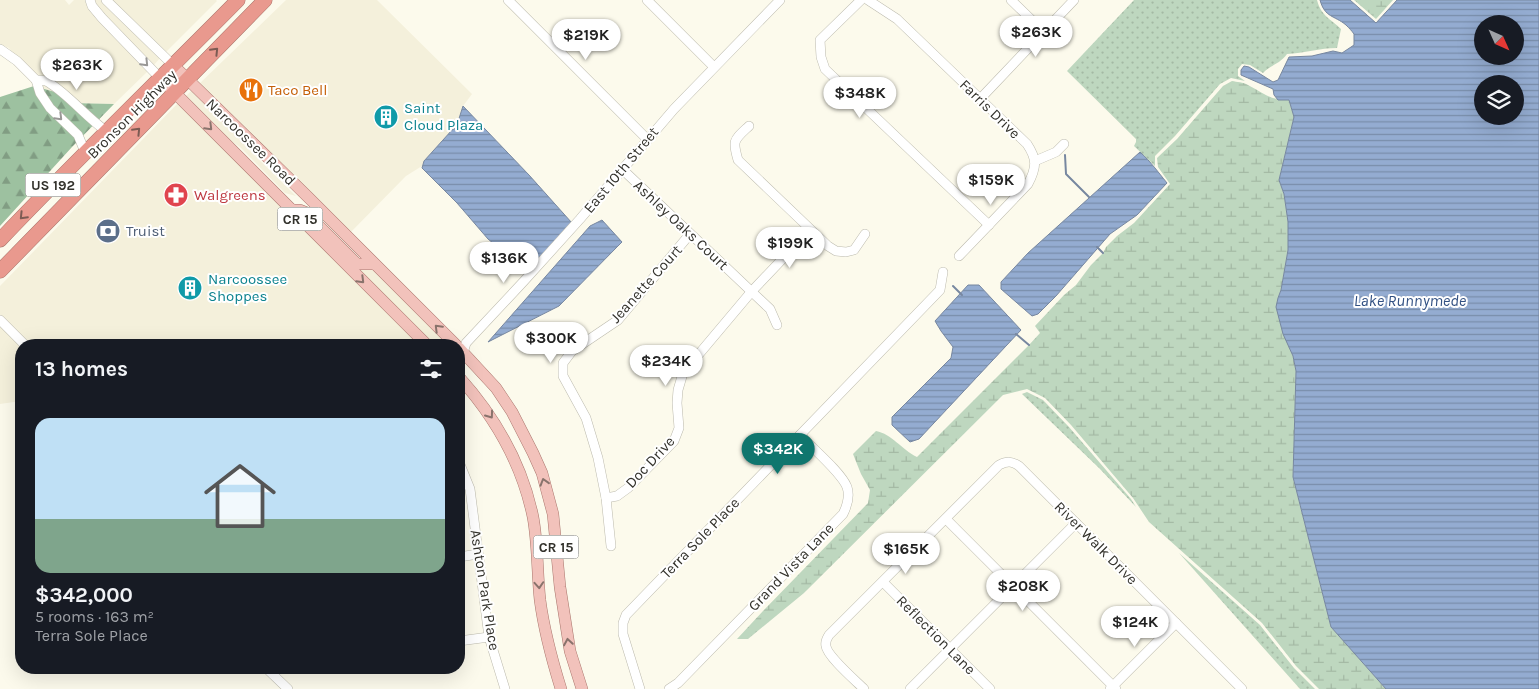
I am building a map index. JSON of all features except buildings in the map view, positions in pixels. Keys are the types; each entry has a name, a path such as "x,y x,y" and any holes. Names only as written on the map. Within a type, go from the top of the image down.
{"highway":[{"name":"Bronson Highway","path":"2,241 85,152 174,66 238,0"},
{"name":"Bronson Highway","path":"0,271 265,0"}],"main road":[{"name":"Narcoossee Road","path":"174,66 450,339"},
{"name":"Narcoossee Road","path":"160,78 421,339"},
{"path":"292,210 305,212 357,264 374,264"},
{"name":"Narcoossee Road","path":"465,354 496,388 512,412 542,473 553,514 560,587 570,651 582,689"},
{"name":"CR 15","path":"465,385 495,422 513,456 526,489 536,536 540,601 550,655 561,689"}],"street":[{"path":"90,0 92,6 102,18 160,78"},
{"path":"106,0 174,66"},
{"path":"508,0 647,139"},
{"path":"647,0 714,67"},
{"name":"East 10th Street","path":"465,344 524,281 647,139 780,0"},
{"path":"861,0 820,40 821,56 825,69 989,225"},
{"name":"Farris Drive","path":"868,0 897,19 1027,144 1035,160"},
{"path":"1011,0 1044,32"},
{"path":"980,99 1074,0"},
{"path":"0,49 17,61 36,80 40,93 50,108 78,135 85,152"},
{"path":"36,80 46,81 106,131"},
{"path":"749,126 736,138 734,147 738,160 810,230 836,251 846,252 854,250 865,234"},
{"path":"959,256 1028,184 1034,172 1035,160 1056,152 1064,144"},
{"name":"Ashley Oaks Court","path":"622,169 770,309 777,325"},
{"name":"Doc Drive","path":"606,498 617,496 628,488 674,441 679,428 677,396 683,373 752,291 810,230"},
{"name":"Jeanette Court","path":"611,546 606,498 598,458 586,418 563,376 563,363 572,351 618,320 690,234"},
{"name":"Terra Sole Place","path":"640,689 623,634 623,623 626,615 940,290 943,272"},
{"path":"0,320 19,339"},
{"name":"Grand Vista Lane","path":"669,689 678,683 843,514 847,506 848,489 841,477 800,435"},
{"name":"River Walk Drive","path":"946,518 999,465 1012,462 1019,466 1242,689"},
{"name":"Ashton Park Place","path":"465,477 470,489 489,637 505,689"},
{"path":"864,689 829,654 826,640 946,518 1113,688 1176,623"},
{"path":"910,689 1076,523"},
{"path":"465,556 478,554"},
{"name":"Reflection Lane","path":"883,582 990,689"},
{"path":"465,640 489,637"},
{"path":"272,674 288,689"}],"shaded area":[{"path":"0,0 65,0 69,5 74,0 86,0 148,71 114,104 70,103 41,88 9,48 0,44"},
{"path":"94,0 102,0 160,58 153,66 95,5"},
{"path":"111,0 216,0 217,1 165,53"},
{"path":"286,0 377,0 472,94 463,106 456,128 424,161 422,166 406,176 349,234 198,85"},
{"path":"193,89 246,142 244,145 296,196 285,193 240,147 224,138 184,98"},
{"path":"179,102 416,339 15,339 15,402 0,404 0,286"},
{"path":"299,212 360,262 370,267 445,339 426,339"}],"green space":[{"path":"1134,0 1317,0 1324,14 1341,29 1337,48 1287,54 1282,60 1263,73 1250,65 1242,64 1238,69 1238,76 1245,81 1231,78 1220,84 1155,156 1155,166 1134,146 1136,139 1067,71"},
{"path":"1354,0 1393,0 1376,19"},
{"path":"1232,81 1246,84 1272,98 1289,99 1294,117 1279,180 1284,194 1288,222 1288,250 1278,298 1296,371 1293,477 1331,627 1386,689 1319,689 1296,666 1262,623 1149,522 1133,498 1071,425 1045,398 1027,389 1003,395 804,593 748,639 737,639 868,503 870,490 853,454 876,431 892,438 917,457 1029,345 1040,333 1035,326 1076,285 1106,247 1134,223 1170,184 1158,167 1157,158 1177,139 1223,86"},
{"path":"34,86 55,92 70,103 114,104 0,226 0,97"},
{"path":"1027,392 1043,400 1069,427 1136,507 1099,468 1022,394"},
{"path":"1179,553 1260,625 1294,668 1315,689 1300,689"}],"water":[{"name":"Lake Runnymede","path":"1320,0 1350,0 1376,23 1397,0 1539,0 1539,689 1386,689 1331,627 1293,477 1296,371 1293,356 1283,334 1276,307 1288,250 1288,222 1284,194 1279,180 1294,117 1289,100 1278,100 1274,95 1273,89 1241,75 1241,70 1244,66 1249,67 1273,82 1278,80 1289,57 1312,56 1333,51 1342,53 1354,45 1354,34 1346,25 1330,16 1324,10"},
{"path":"463,106 572,223 528,272 488,239 457,203 422,168 424,161 456,128"},
{"path":"1140,152 1167,183 1137,215 1110,234 1056,296 1038,314 1032,316 1001,289 1001,282 1028,253"},
{"path":"602,220 622,242 559,306 488,342 590,226"},
{"path":"968,285 979,285 1021,330 919,439 910,442 892,425 892,417 951,358 953,347 935,321"}],"waterway":[{"path":"1065,155 1066,174 1089,197"},
{"path":"1097,247 1103,253"},
{"path":"953,286 962,295"},
{"path":"1016,334 1029,345"}],"place":[{"name":"Taco Bell","path":"251,90"},
{"name":"Saint Cloud Plaza","path":"386,117"},
{"name":"Walgreens","path":"176,195"},
{"name":"Truist","path":"108,231"},
{"name":"Narcoossee Shoppes","path":"190,288"}]}
